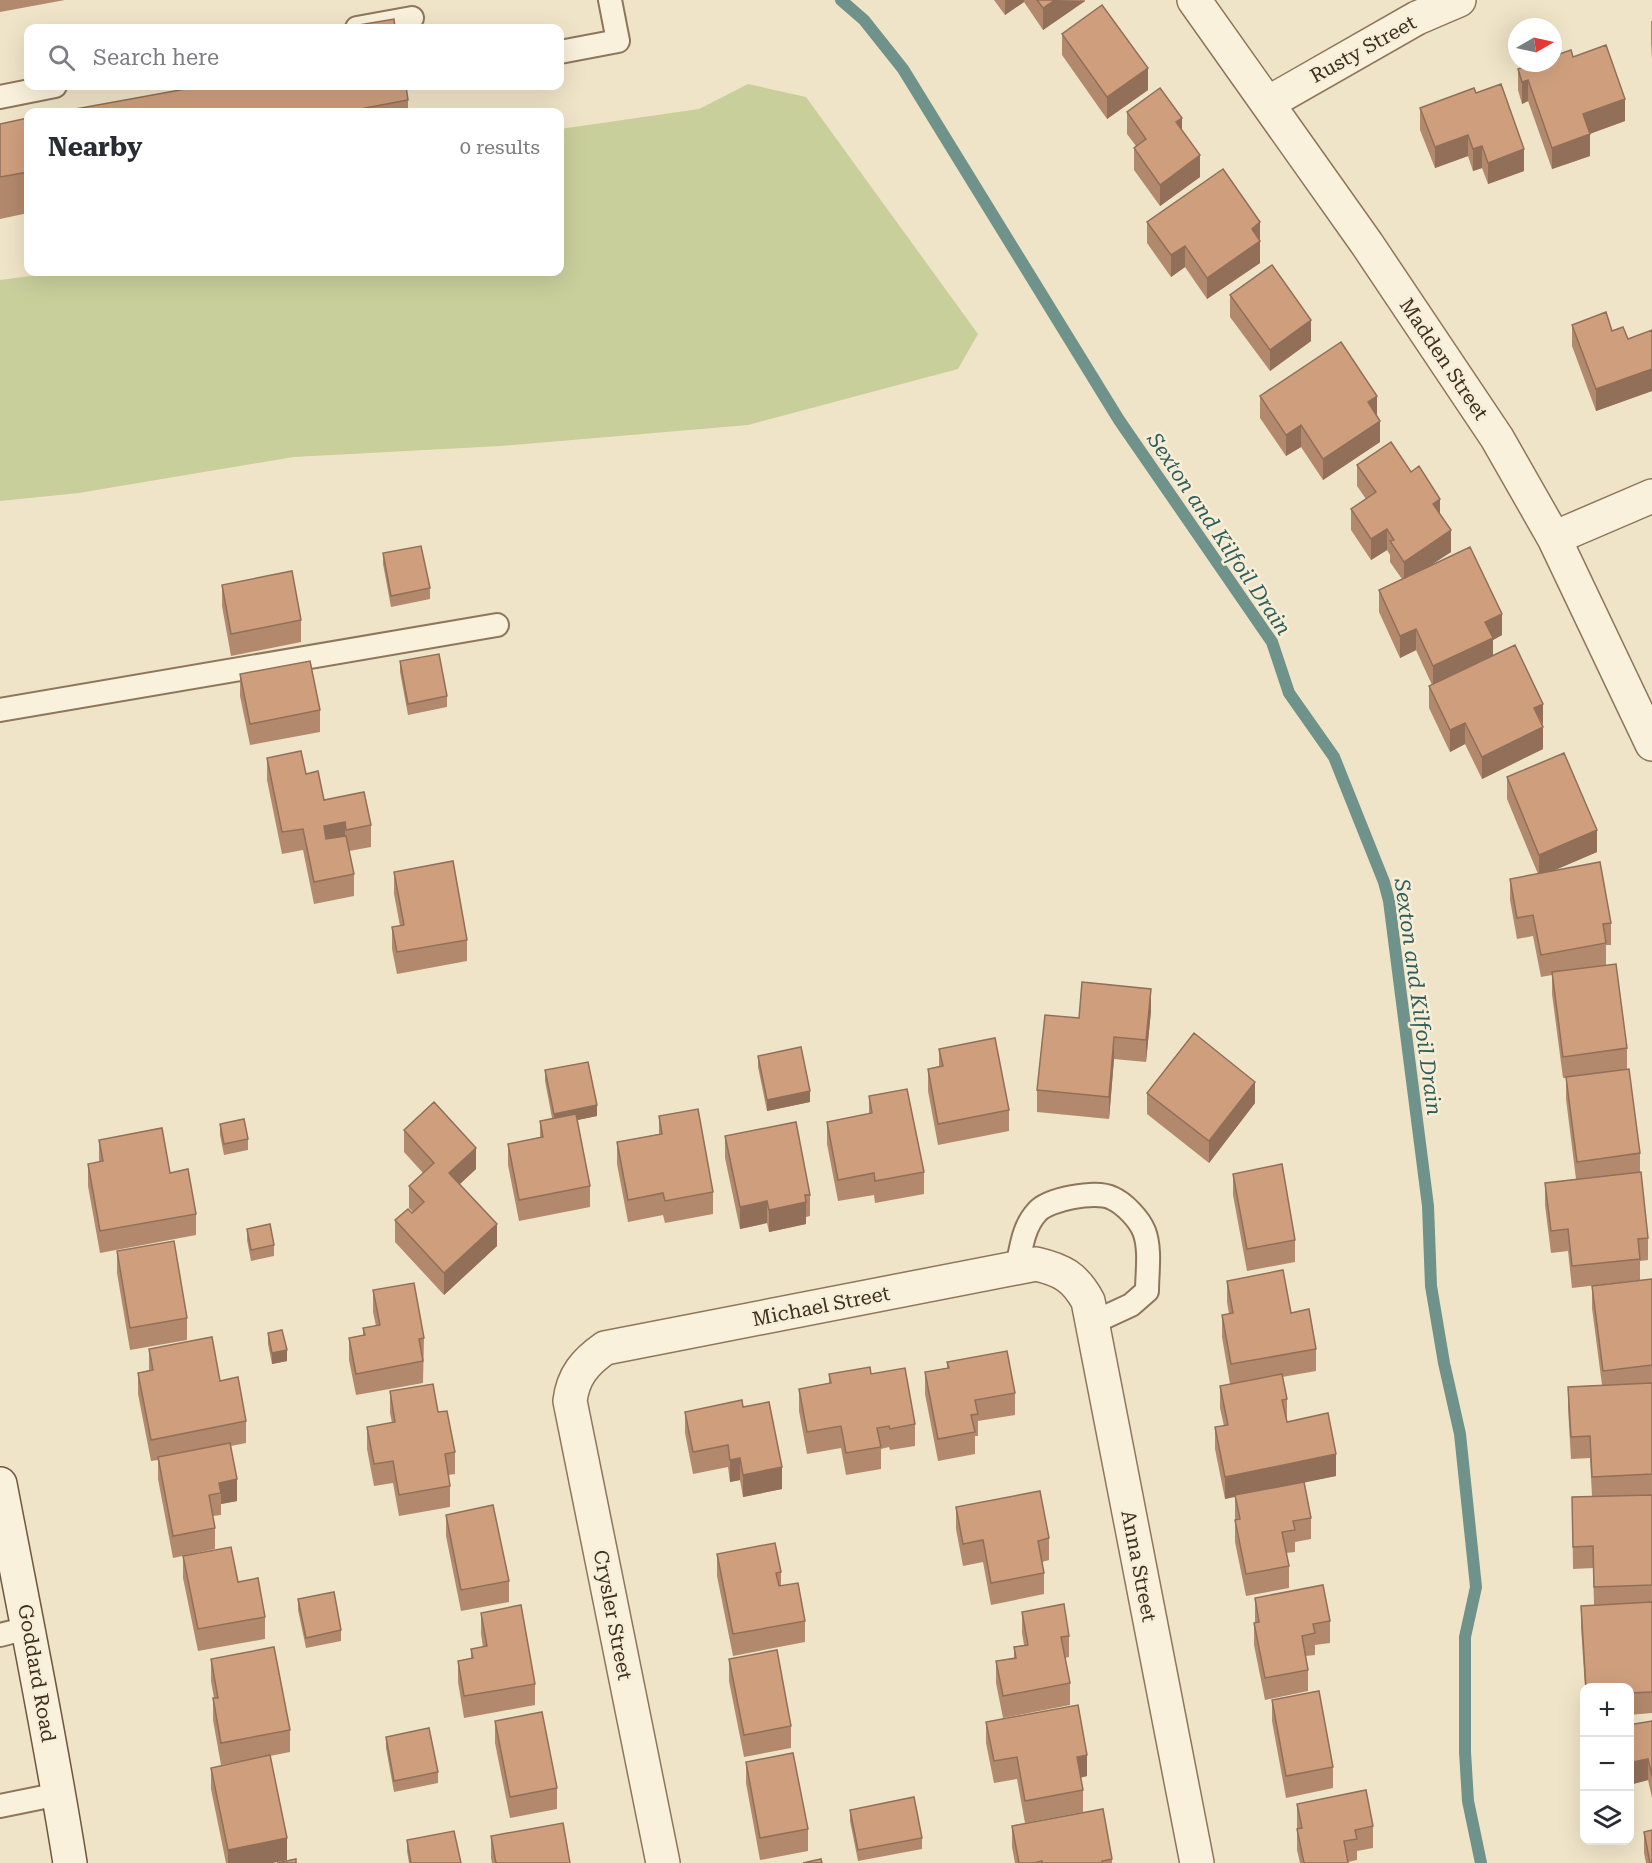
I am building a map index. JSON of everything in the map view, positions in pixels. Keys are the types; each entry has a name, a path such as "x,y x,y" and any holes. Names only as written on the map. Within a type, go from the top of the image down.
{"street":[{"name":"Madden Street","path":"1194,0 1367,244 1497,438 1554,538 1652,744"},
{"name":"Rusty Street","path":"1268,103 1417,18 1459,0"},
{"path":"1554,538 1652,496"},
{"name":"Michael Street","path":"580,1369 589,1359 605,1348 1036,1264 1056,1269 1068,1276"},
{"name":"Anna Street","path":"1068,1276 1082,1289 1088,1301 1197,1863"},
{"name":"Crysler Street","path":"580,1369 571,1387 570,1401 663,1863"},
{"name":"Goddard Road","path":"1,1492 14,1631 59,1794 70,1863"}],"lane":[{"path":"564,50 618,41 610,0"},
{"path":"375,24 411,16"},
{"path":"0,97 35,90"},
{"path":"0,710 497,625"},
{"path":"1017,1268 1027,1226 1038,1210 1061,1199 1089,1195 1111,1197 1131,1213 1144,1231 1147,1252 1147,1291 1131,1305 1092,1323"},
{"path":"0,1806 59,1794"}],"green space":[{"path":"748,84 806,97 978,334 958,369 748,425 501,446 294,457 79,493 0,501 0,280 30,276 564,276 564,128 699,109"}],"building":[{"path":"1037,0 1055,0 1043,8"},
{"path":"1102,5 1148,68 1107,97 1062,34"},
{"path":"394,19 395,24 365,24"},
{"path":"1606,45 1625,99 1583,114 1590,134 1552,148 1528,80 1522,82 1519,72 1562,72 1562,53 1571,50 1573,57"},
{"path":"1501,84 1524,149 1488,163 1482,146 1473,149 1468,135 1435,147 1420,108 1474,88 1476,93"},
{"path":"1160,88 1182,118 1176,122 1200,155 1160,185 1134,148 1146,139 1127,112"},
{"path":"180,90 407,90 408,100 365,108 81,108"},
{"path":"24,119 24,173 0,177 0,124"},
{"path":"1223,169 1260,222 1252,229 1260,241 1207,278 1185,246 1171,255 1147,222"},
{"path":"1272,265 1311,320 1270,350 1230,295"},
{"path":"1606,312 1612,331 1623,327 1628,339 1652,330 1652,369 1596,389 1572,325"},
{"path":"1341,342 1377,396 1368,402 1380,421 1323,459 1301,425 1286,435 1260,396"},
{"path":"1391,442 1411,472 1419,466 1440,499 1433,504 1451,530 1404,562 1390,541 1394,540 1387,529 1371,539 1351,509 1376,492 1357,465"},
{"path":"421,546 430,588 391,596 383,553"},
{"path":"1470,547 1502,614 1485,622 1493,638 1433,666 1416,629 1400,636 1379,590"},
{"path":"292,571 301,620 231,634 222,585"},
{"path":"1515,645 1543,704 1534,708 1543,727 1482,757 1465,723 1450,730 1429,686"},
{"path":"439,654 447,696 408,704 400,661"},
{"path":"310,661 320,710 250,724 240,674"},
{"path":"301,751 306,774 318,771 324,800 364,792 371,825 346,830 345,822 324,826 326,839 346,836 354,874 314,882 303,829 282,832 267,758"},
{"path":"1564,753 1597,830 1539,855 1507,777"},
{"path":"453,861 467,940 397,952 392,927 404,925 394,872"},
{"path":"1600,862 1611,923 1603,924 1606,943 1541,955 1533,915 1517,918 1510,879"},
{"path":"1616,964 1627,1048 1563,1057 1552,972"},
{"path":"1082,982 1151,989 1146,1040 1114,1037 1109,1097 1037,1090 1045,1015 1079,1018"},
{"path":"1194,1033 1255,1082 1209,1141 1147,1093"},
{"path":"995,1038 1009,1110 938,1124 928,1069 943,1066 939,1049"},
{"path":"801,1047 810,1091 767,1100 758,1056"},
{"path":"588,1062 597,1105 554,1114 545,1070"},
{"path":"1629,1069 1640,1153 1577,1162 1566,1077"},
{"path":"907,1089 924,1172 875,1181 874,1173 838,1180 827,1122 872,1113 869,1096"},
{"path":"434,1102 476,1148 449,1173 497,1224 444,1273 395,1220 408,1209 412,1213 424,1202 409,1186 434,1163 404,1130"},
{"path":"698,1109 713,1192 665,1201 663,1193 628,1200 617,1142 662,1134 659,1116"},
{"path":"576,1114 590,1186 519,1200 508,1144 543,1137 540,1121"},
{"path":"244,1119 248,1139 224,1144 220,1124"},
{"path":"796,1122 810,1195 805,1195 806,1202 769,1210 767,1201 740,1207 725,1136"},
{"path":"162,1128 170,1173 188,1169 196,1214 100,1231 88,1164 103,1161 99,1140"},
{"path":"1282,1164 1295,1240 1247,1249 1233,1174"},
{"path":"1641,1172 1648,1238 1638,1239 1640,1259 1572,1266 1568,1229 1551,1231 1545,1183"},
{"path":"270,1224 274,1245 251,1250 247,1229"},
{"path":"174,1241 187,1318 130,1328 117,1251"},
{"path":"1283,1270 1291,1313 1309,1309 1316,1349 1231,1364 1222,1315 1233,1313 1227,1281"},
{"path":"1652,1279 1652,1365 1603,1371 1592,1286"},
{"path":"414,1283 424,1338 419,1339 423,1361 356,1374 349,1338 365,1335 363,1328 380,1325 373,1290"},
{"path":"282,1330 287,1350 272,1353 268,1333"},
{"path":"212,1337 220,1381 238,1377 246,1421 151,1440 138,1373 153,1370 149,1349"},
{"path":"1007,1351 1015,1393 975,1400 978,1414 971,1415 975,1432 938,1439 925,1372 949,1368 947,1362"},
{"path":"870,1367 871,1374 905,1368 915,1424 890,1429 889,1426 877,1428 881,1447 846,1453 841,1426 807,1432 799,1389 831,1383 829,1374"},
{"path":"1282,1374 1287,1399 1282,1400 1287,1422 1328,1413 1336,1454 1225,1477 1215,1427 1228,1425 1220,1386"},
{"path":"1652,1383 1652,1474 1592,1477 1590,1436 1571,1437 1568,1387"},
{"path":"433,1384 438,1412 447,1411 455,1452 445,1454 450,1486 399,1495 393,1461 374,1464 367,1427 395,1422 390,1391"},
{"path":"742,1400 743,1407 769,1402 782,1467 743,1475 740,1458 730,1460 728,1445 693,1452 685,1412"},
{"path":"230,1443 237,1479 219,1483 221,1493 209,1495 215,1528 173,1536 158,1457"},
{"path":"1304,1482 1311,1518 1293,1521 1295,1530 1282,1532 1289,1566 1246,1574 1235,1520 1240,1519 1235,1495"},
{"path":"1040,1491 1049,1538 1038,1541 1044,1573 991,1583 983,1540 963,1544 956,1507"},
{"path":"1652,1495 1652,1585 1594,1587 1593,1546 1573,1547 1572,1497"},
{"path":"493,1505 509,1581 461,1590 446,1515"},
{"path":"775,1543 781,1572 776,1573 779,1586 798,1583 805,1621 733,1634 717,1554"},
{"path":"231,1547 238,1582 258,1578 265,1617 198,1629 183,1556"},
{"path":"1323,1585 1330,1621 1313,1624 1315,1633 1302,1636 1308,1670 1265,1678 1254,1623 1259,1622 1255,1598"},
{"path":"334,1592 341,1630 306,1638 298,1599"},
{"path":"1652,1602 1652,1692 1634,1693 1634,1683 1586,1683 1581,1606"},
{"path":"1064,1604 1069,1636 1061,1637 1070,1683 1003,1696 996,1661 1016,1658 1014,1647 1028,1645 1022,1612"},
{"path":"521,1605 535,1684 464,1696 458,1661 473,1658 471,1649 487,1646 481,1613"},
{"path":"274,1647 290,1730 221,1743 213,1698 218,1698 211,1659"},
{"path":"777,1650 791,1726 744,1735 729,1659"},
{"path":"1319,1691 1333,1767 1286,1776 1272,1700"},
{"path":"1078,1705 1087,1755 1077,1757 1083,1790 1025,1801 1017,1757 994,1761 986,1722"},
{"path":"542,1712 557,1788 510,1797 495,1721"},
{"path":"1652,1721 1652,1776 1648,1759 1634,1762 1634,1724"},
{"path":"429,1728 438,1772 394,1781 386,1737"},
{"path":"793,1753 808,1829 760,1838 746,1762"},
{"path":"270,1755 287,1838 228,1850 211,1768"},
{"path":"1366,1790 1373,1826 1355,1830 1357,1839 1344,1841 1348,1863 1304,1863 1297,1829 1302,1828 1297,1804"},
{"path":"914,1797 922,1838 858,1850 850,1810"},
{"path":"1103,1809 1112,1859 1102,1861 1102,1863 1042,1863 1042,1861 1019,1863 1012,1826"},
{"path":"563,1823 570,1863 496,1863 491,1836"},
{"path":"1652,1830 1652,1863 1650,1863 1644,1832"},
{"path":"454,1831 461,1863 411,1863 407,1840"},
{"path":"296,1859 296,1863 277,1863"},
{"path":"821,1859 822,1863 803,1863"}],"waterway":[{"name":"Sexton and Kilfoil Drain","path":"841,0 864,20 903,69 1119,420 1272,642 1289,693 1334,757 1384,882 1389,901 1428,1206 1431,1286 1444,1363 1460,1434 1476,1587 1465,1637 1465,1752 1468,1801 1481,1863"}]}
